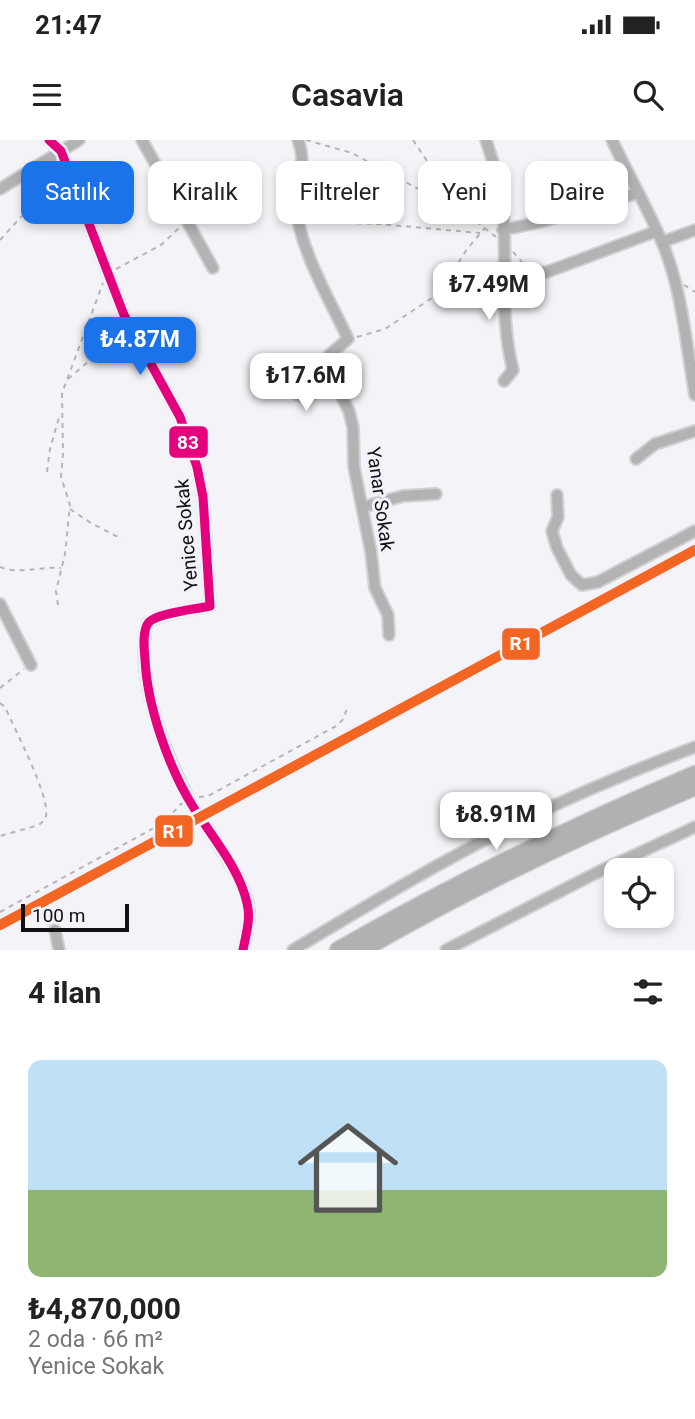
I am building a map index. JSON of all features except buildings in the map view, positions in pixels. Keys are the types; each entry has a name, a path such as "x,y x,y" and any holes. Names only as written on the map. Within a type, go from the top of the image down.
{"highway":[{"path":"338,950 517,853 695,774"},
{"path":"362,950 522,864 695,787"}],"street":[{"path":"49,140 61,151"},
{"path":"0,190 79,140"},
{"path":"142,140 154,161"},
{"path":"298,140 303,161"},
{"path":"486,140 502,196 506,335 513,370 504,381"},
{"path":"612,140 662,242 678,298 695,395"},
{"name":"Yenice Sokak","path":"61,151 65,161"},
{"path":"503,230 638,193"},
{"name":"Yenice Sokak","path":"89,224 135,338 180,417 197,467 203,497 210,606 155,618 146,627 144,642 151,700 166,748 190,800"},
{"path":"189,224 213,268"},
{"path":"300,224 305,243 348,339"},
{"path":"662,242 695,230"},
{"path":"503,272 547,272 657,231"},
{"name":"Yanar Sokak","path":"348,339 329,355 328,371 349,411 353,427 354,467 375,588 388,615 389,635"},
{"path":"292,384 298,394 304,397 335,385"},
{"path":"636,459 655,444 695,430"},
{"path":"363,507 403,496 436,495"},
{"path":"557,495 558,517 552,531 557,548 571,575 582,584 598,582 695,531"},
{"path":"0,604 31,665"},
{"path":"293,950 415,878 520,822 584,792 695,747"},
{"path":"446,950 600,871 695,827"},
{"path":"209,830 237,877 248,903 249,918 243,950"},
{"path":"55,930 59,950"},
{"path":"470,938 473,950"}],"path":[{"path":"305,140 352,153 418,189"},
{"path":"413,140 428,161"},
{"path":"0,240 21,217"},
{"path":"58,605 56,591 62,568 69,508 61,477 64,454 62,393 107,274 161,244 183,224"},
{"path":"380,224 480,233"},
{"path":"479,224 504,243 531,272"},
{"path":"348,339 385,329 432,298 485,228"},
{"path":"447,281 468,275 503,272"},
{"path":"68,379 114,340 135,338"},
{"path":"47,472 50,449 62,409"},
{"path":"69,508 90,523 122,539"},
{"path":"0,567 14,571 43,567 62,568"},
{"path":"0,688 31,665"},
{"path":"0,703 5,707 33,771 46,813 45,819 39,825 0,836"},
{"path":"0,912 154,828 190,800 208,796 338,725 347,708"}],"tunnel":[{"path":"191,804 209,830"}],"transit line":[{"name":"83","path":"49,140 61,151 124,315 180,417 197,467 203,497 210,606 168,614 149,622 144,640 147,677 154,715 175,772 192,805 231,864 243,890 248,915 243,950"},
{"name":"R1","path":"0,925 695,550"}]}
